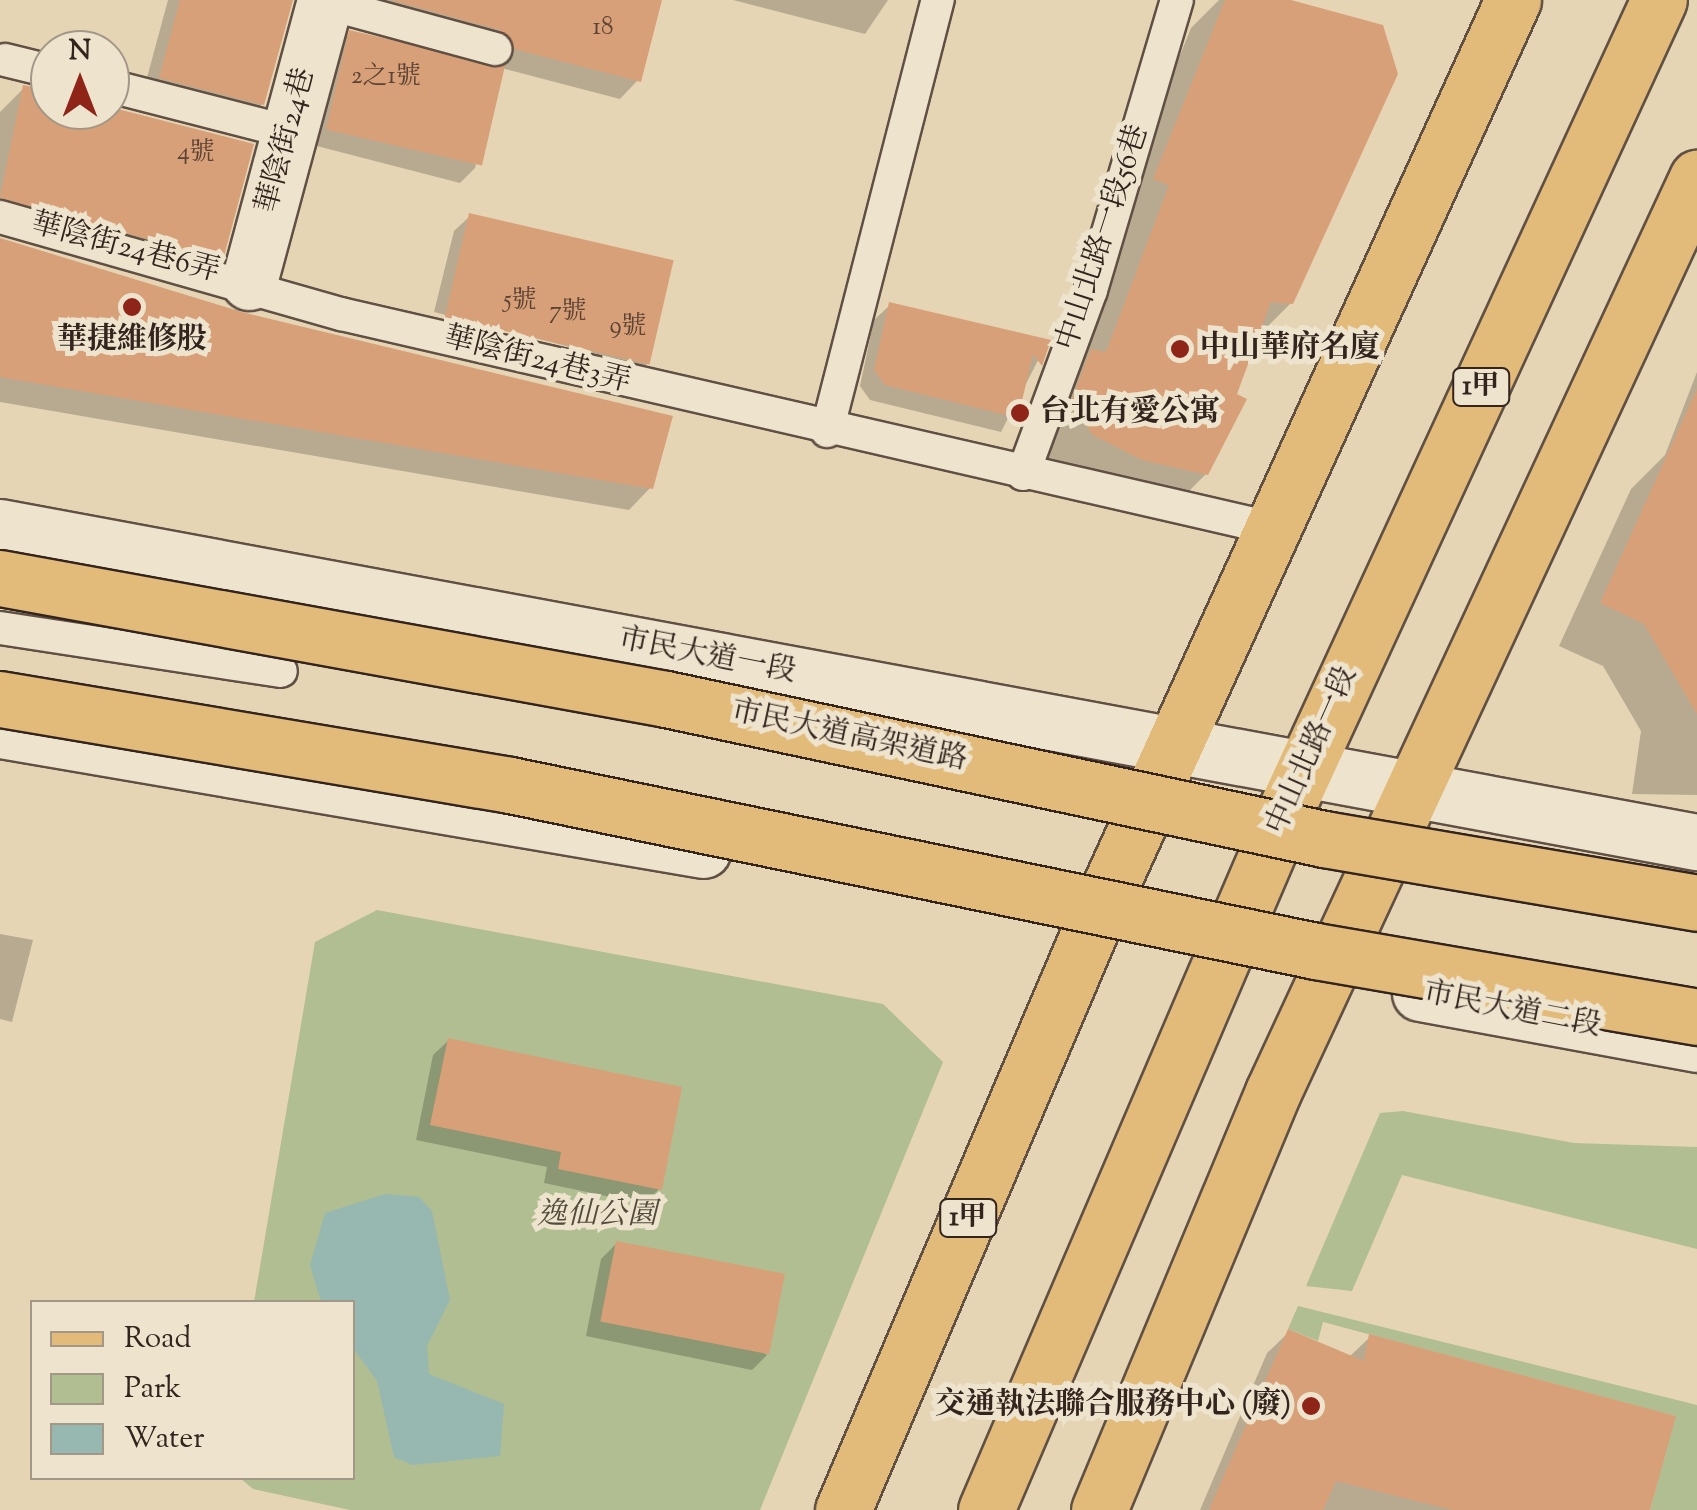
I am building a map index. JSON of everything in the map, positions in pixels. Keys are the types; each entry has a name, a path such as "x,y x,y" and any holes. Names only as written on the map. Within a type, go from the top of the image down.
{"main road":[{"name":"1甲","path":"843,1510 1092,926 1514,0"},
{"name":"中山北路一段","path":"986,1510 1303,774 1659,0"},
{"path":"1099,1510 1328,975 1697,178"},
{"name":"市民大道高架道路","path":"0,578 666,700 1324,839 1697,903"},
{"path":"0,700 510,785 1316,951 1697,1017"}],"street":[{"name":"華陰街24巷","path":"249,282 321,1"},
{"name":"市民大道一段","path":"0,527 1412,796"},
{"path":"0,730 1092,926 1328,975"},
{"path":"1412,796 1697,842"},
{"name":"市民大道二段","path":"1328,975 1697,1044"}],"lane":[{"path":"938,0 827,431 1275,529"},
{"name":"中山北路一段56巷","path":"1023,474 1091,290 1176,0"},
{"path":"321,1 495,50"},
{"path":"5,60 30,66"},
{"path":"130,91 289,132"},
{"name":"華陰街24巷6弄","path":"0,217 249,282"},
{"name":"華陰街24巷3弄","path":"249,282 341,314 827,431"},
{"path":"0,628 282,671"}],"green space":[{"name":"逸仙公園","path":"377,910 883,1004 943,1062 760,1510 350,1510 253,1489 242,1480 355,1480 355,1300 254,1300 315,942"},
{"path":"1403,1111 1574,1143 1697,1147 1697,1249 1402,1175 1352,1291 1306,1286 1380,1113"},
{"path":"1298,1306 1697,1405 1697,1510 1650,1510 1675,1416 1323,1322 1318,1341 1288,1329"}],"water":[{"path":"385,1194 419,1197 432,1211 450,1300 427,1346 429,1374 504,1404 500,1456 412,1465 394,1457 377,1381 355,1351 355,1300 321,1300 310,1265 325,1213"}],"building":[{"path":"180,0 293,0 264,105 159,78"},
{"path":"391,0 662,0 641,82 514,49 500,30"},
{"path":"1225,0 1291,0 1383,25 1398,74 1293,304 1271,302 1237,394 1247,399 1208,475 1142,460 1093,435 1070,404 1091,349 1106,352 1169,185 1153,179"},
{"path":"349,30 505,66 482,165 326,129"},
{"path":"23,85 30,86 30,130 130,130 130,112 254,144 223,260 0,198"},
{"path":"469,213 674,260 650,364 445,317"},
{"name":"華捷維修股","path":"0,238 242,312 673,416 653,489 0,377"},
{"path":"889,302 1051,340 1042,366 1033,354 1018,418 885,385 874,370"},
{"path":"1697,389 1697,714 1644,624 1600,603"},
{"path":"448,1038 682,1087 662,1190 558,1169 561,1152 430,1125"},
{"path":"616,1241 785,1274 769,1354 600,1321"},
{"path":"1288,1329 1364,1361 1369,1334 1676,1416 1650,1510 1453,1510 1336,1481 1323,1510 1209,1510"}],"place":[{"name":"華捷維修股","path":"132,307"},
{"name":"中山華府名廈","path":"1180,349"},
{"name":"台北有愛公寓","path":"1020,413"},
{"name":"交通執法聯合服務中心 (廢)","path":"1311,1406"}]}
